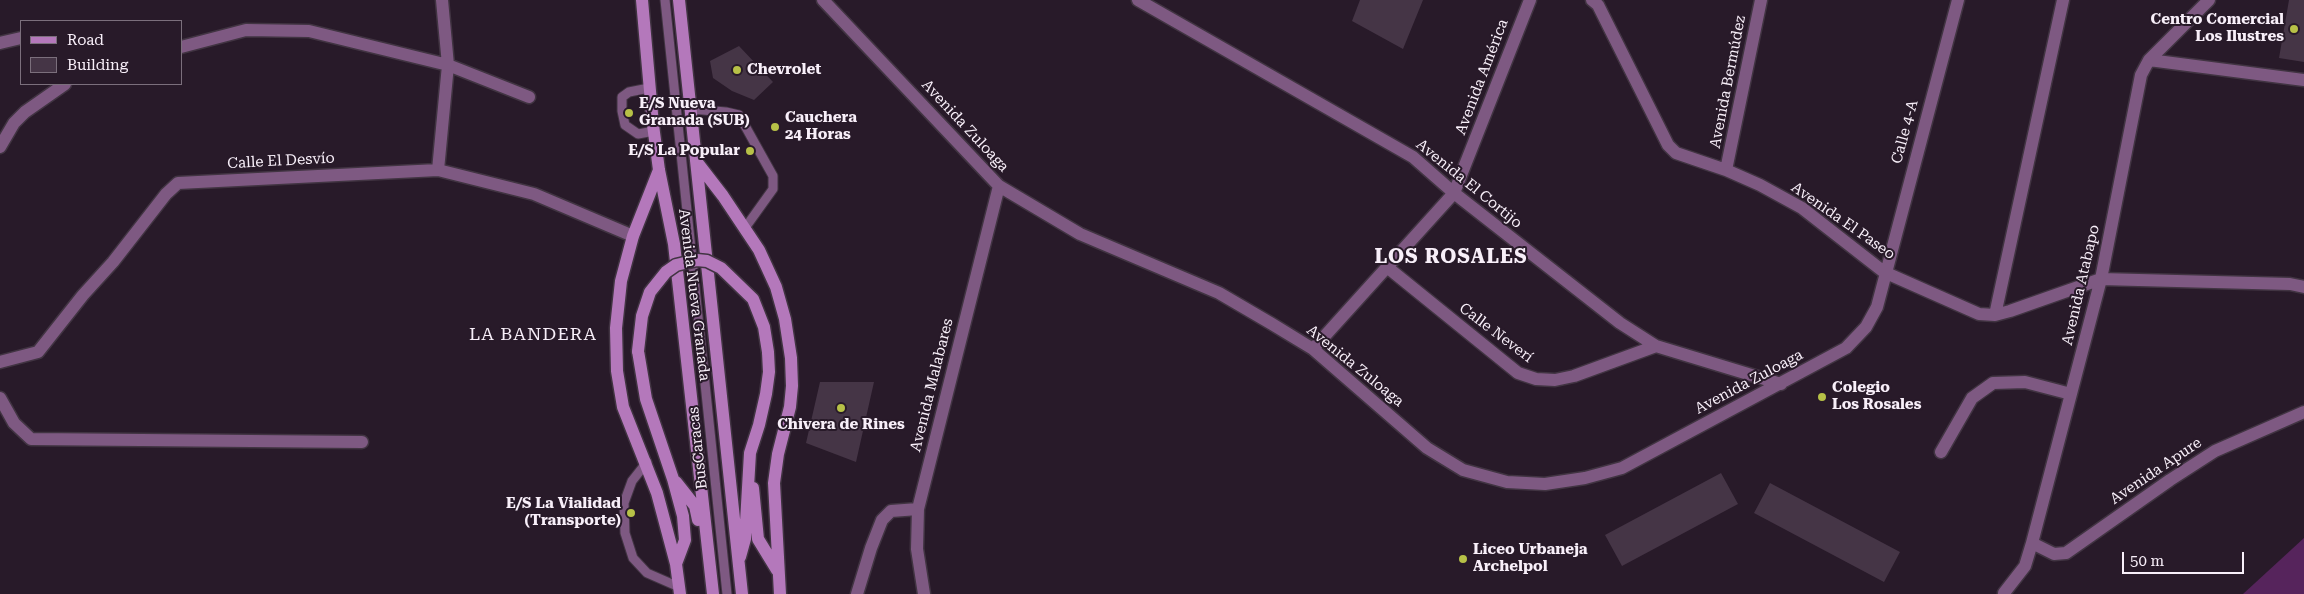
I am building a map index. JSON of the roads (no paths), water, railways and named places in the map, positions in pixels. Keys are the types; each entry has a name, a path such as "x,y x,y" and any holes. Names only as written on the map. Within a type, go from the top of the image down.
{"main road":[{"name":"Avenida Nueva Granada","path":"642,0 654,131 659,170 674,244 713,594"},
{"name":"Avenida Nueva Granada","path":"679,0 742,594"},
{"path":"696,161 759,250 776,287 785,319 791,358 790,407 778,454 774,483 780,594"},
{"path":"659,170 633,236 621,281 616,328 617,371 623,407 631,431 647,462 657,492 676,564 680,590"},
{"path":"676,564 685,540 683,516 673,479 646,399 638,351 642,316 650,292 666,272 676,265 697,260 707,261 721,268 752,299 764,327 768,352 769,372 766,394 750,453 745,539 738,561"},
{"path":"750,453 758,540 778,572"},
{"path":"673,479 695,506 701,533 708,552"}],"street":[{"path":"438,170 448,64 442,0"},
{"name":"Avenida Zuloaga","path":"822,0 999,186 1080,234 1219,293 1313,349 1427,448 1464,470 1507,482 1545,484 1585,478 1622,468 1846,348 1866,328 1876,307 1884,272"},
{"name":"Avenida El Cortijo","path":"1138,0 1413,157 1454,193 1620,323 1656,346 1781,384"},
{"name":"Avenida América","path":"1313,349 1454,193 1530,0"},
{"name":"Avenida El Paseo","path":"1592,0 1598,6 1668,145 1676,153 1726,170 1760,185 1802,208 1884,272 1979,314 1995,315 2101,279"},
{"name":"Avenida Bermúdez","path":"1726,170 1761,0"},
{"name":"Calle 4-A","path":"1884,272 1958,0"},
{"path":"1995,315 2063,0"},
{"name":"Avenida Atabapo","path":"2004,593 2025,566 2032,543 2101,279 2141,75 2150,60 2209,0"},
{"path":"182,47 246,30 310,31 448,64 528,96"},
{"path":"0,43 20,38"},
{"path":"2150,60 2304,80"},
{"path":"0,147 14,123 25,112 64,85"},
{"name":"Calle El Desvío","path":"0,362 38,352 83,295 113,262 166,194 178,183 438,170 534,194 633,236"},
{"name":"Avenida Malabares","path":"924,594 917,549 918,509 999,186"},
{"name":"Calle Neverí","path":"1387,267 1518,373 1536,379 1555,380 1574,376 1656,346"},
{"path":"2101,279 2290,284 2304,287"},
{"path":"1940,452 1972,398 1993,383 2025,382 2071,394"},
{"path":"0,398 14,423 31,439 362,442"},
{"name":"Avenida Apure","path":"2032,543 2054,554 2066,554 2215,451 2304,412"},
{"path":"857,594 882,520 892,511 918,509"}],"lane":[{"name":"BusCaracas","path":"666,0 727,594"},
{"path":"649,88 629,92 622,98 622,110 625,125 638,134 654,131"},
{"path":"691,109 739,115 773,176 773,188 745,228"},
{"path":"647,462 632,481 624,503 625,533 633,558 647,573 680,590"}],"place":[{"name":"Centro Comercial Los Ilustres","path":"2294,29"},
{"name":"Chevrolet","path":"737,70"},
{"name":"E/S Nueva Granada (SUB)","path":"629,113"},
{"name":"Cauchera 24 Horas","path":"775,127"},
{"name":"E/S La Popular","path":"750,151"},
{"name":"Colegio Los Rosales","path":"1822,397"},
{"name":"Chivera de Rines","path":"841,408"},
{"name":"E/S La Vialidad (Transporte)","path":"631,513"},
{"name":"Liceo Urbaneja Archelpol","path":"1463,559"}],"district":[{"name":"LOS ROSALES","path":"1451,257"},
{"name":"LA BANDERA","path":"533,335"}]}
